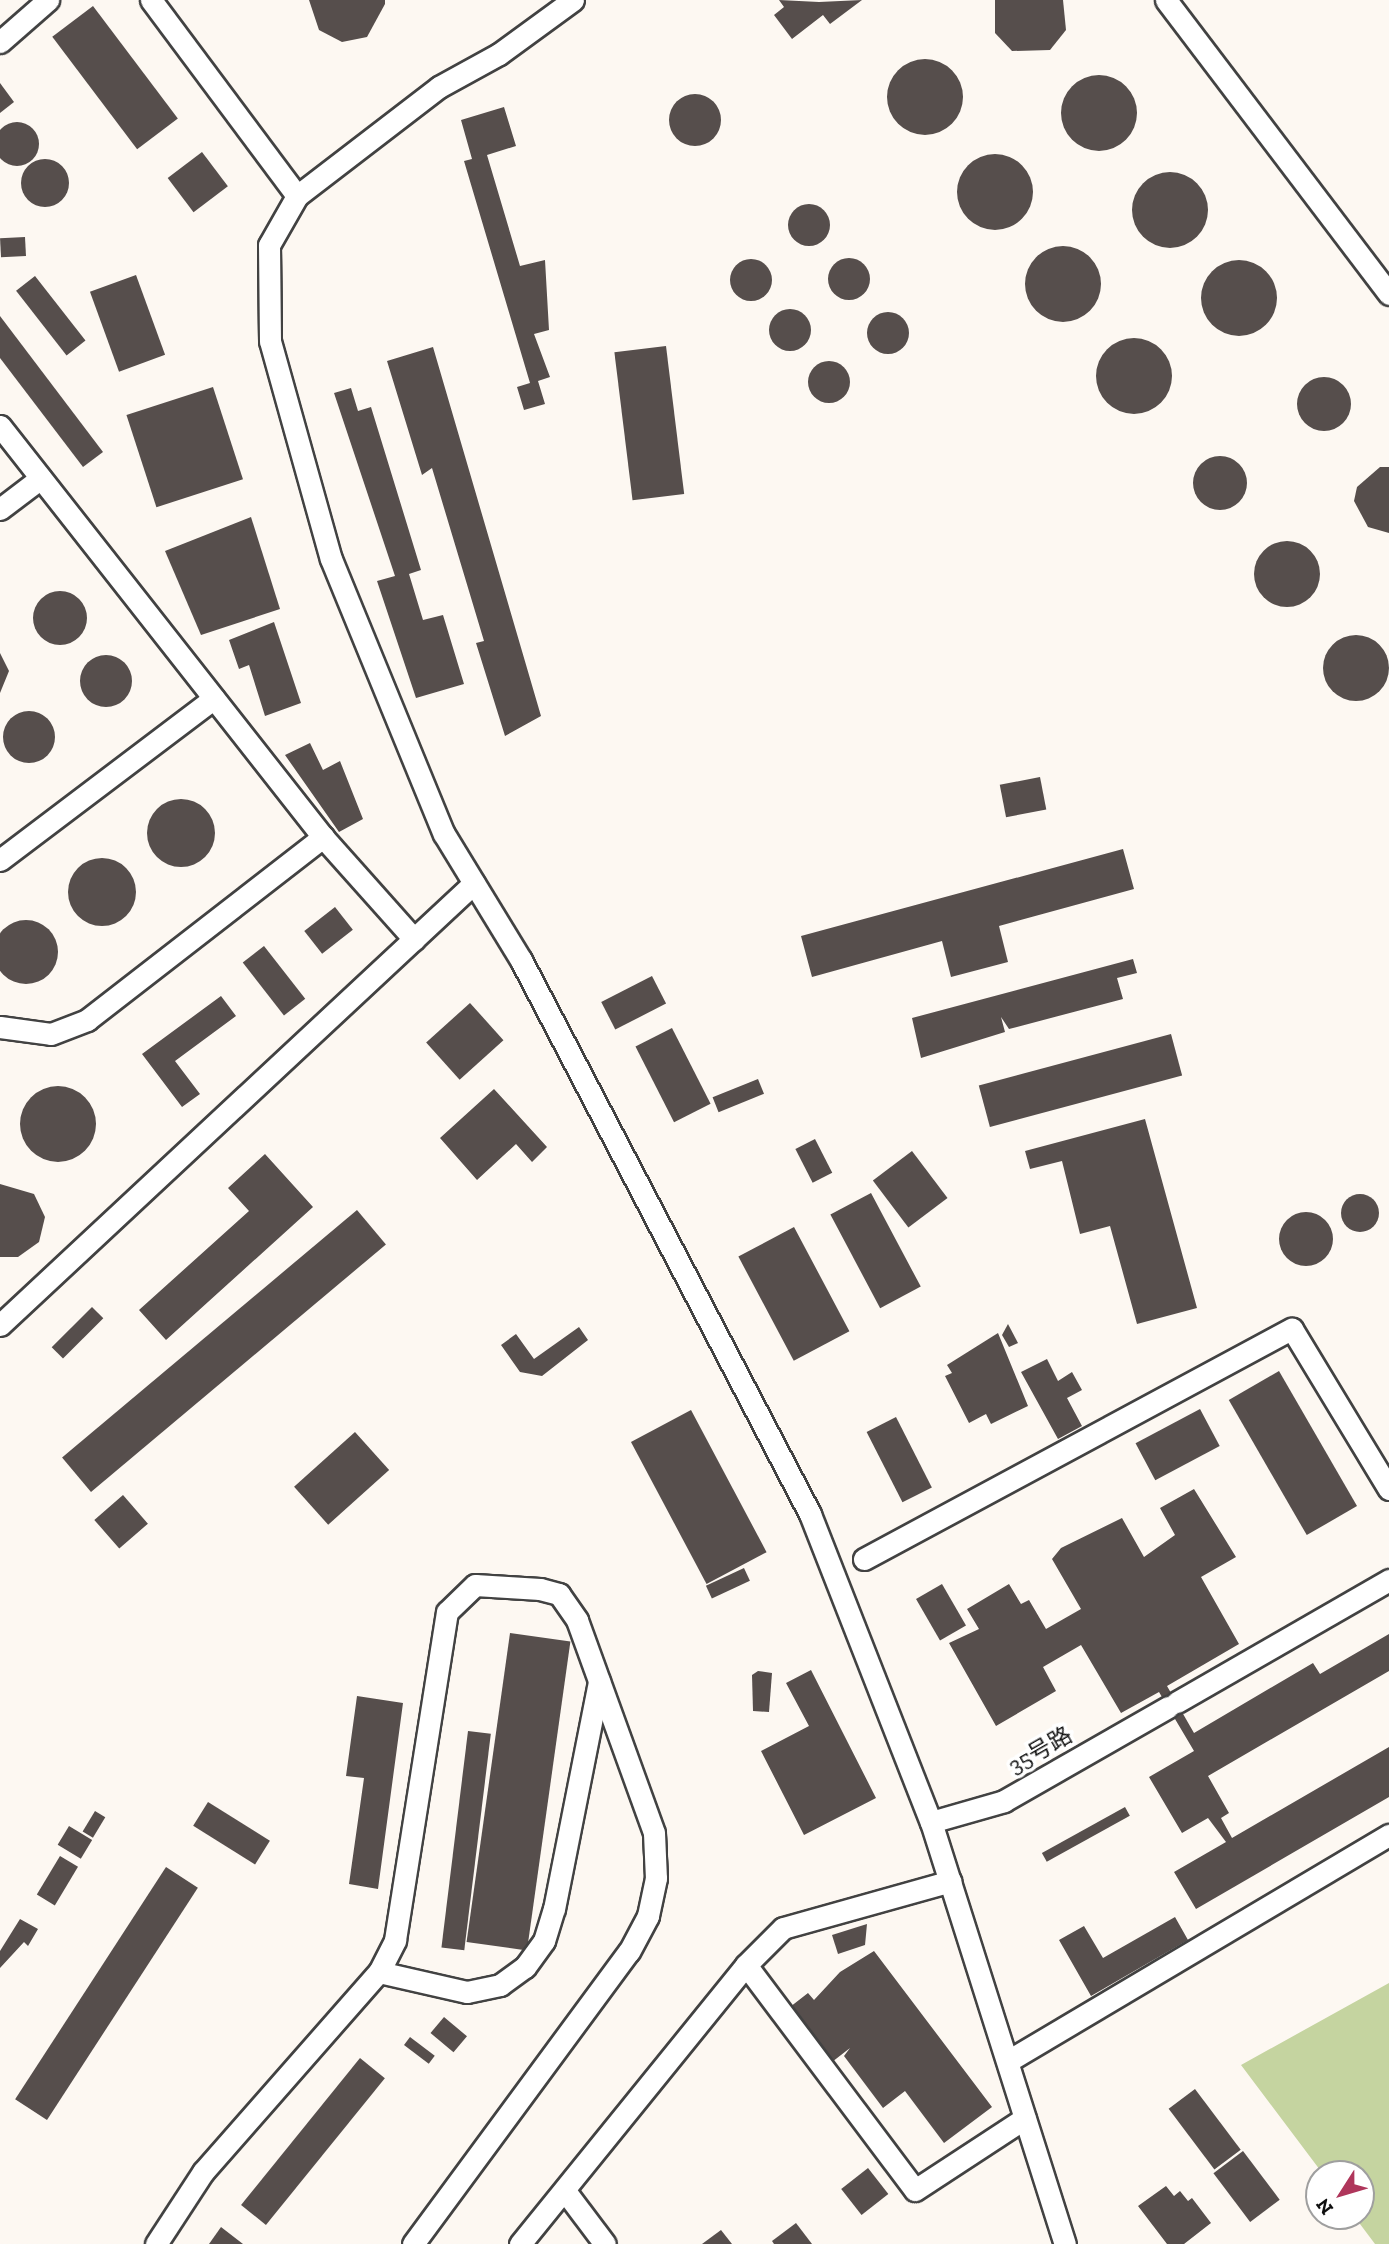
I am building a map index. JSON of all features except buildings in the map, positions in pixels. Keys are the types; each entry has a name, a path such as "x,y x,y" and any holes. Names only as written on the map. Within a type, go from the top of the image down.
{"street":[{"path":"0,42 48,0"},
{"path":"151,0 296,196"},
{"path":"573,0 499,54 439,87 296,196 269,246 270,341 331,559 444,834 521,960 810,1514 931,1822 1065,2244"},
{"path":"1166,0 1386,283"},
{"path":"0,426 323,837 414,939"},
{"path":"0,509 41,478"},
{"path":"0,860 214,698"},
{"path":"0,1027 51,1034 87,1020 323,837"},
{"path":"0,1325 474,883"},
{"path":"864,1559 1292,1329 1389,1489"},
{"name":"35号路","path":"931,1822 1004,1801 1389,1580"},
{"path":"156,2244 203,2172 379,1972 395,1940 447,1612 475,1585 559,1594 577,1620 654,1833 656,1878 648,1916 413,2244"},
{"path":"379,1972 467,1992 500,1985 525,1967 544,1941 554,1909 599,1681"},
{"path":"1008,2061 1389,1835"},
{"path":"520,2244 746,1965 783,1928 951,1881"},
{"path":"746,1965 915,2190 1025,2118"},
{"path":"565,2191 605,2244"}],"green space":[{"path":"1389,1983 1389,2244 1375,2244 1364,2230 1375,2230 1375,2160 1312,2160 1241,2065"}]}
